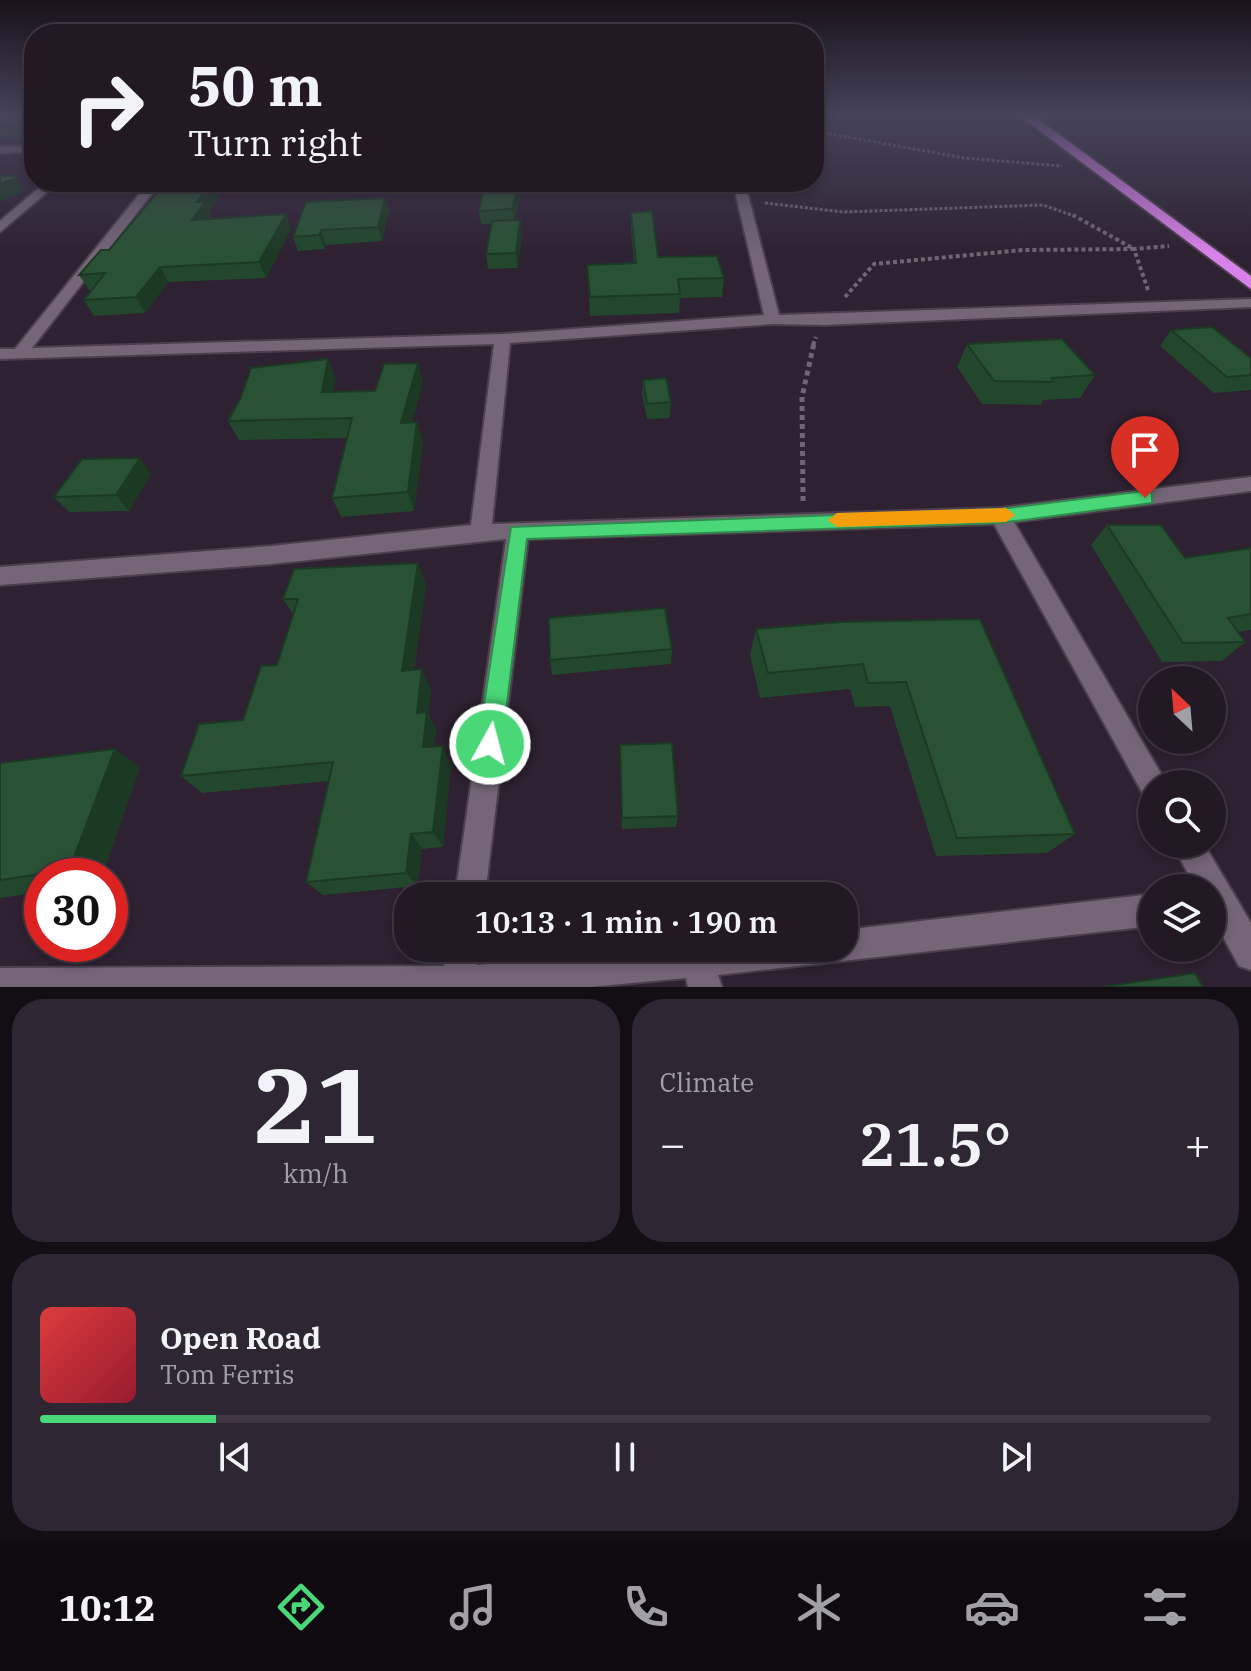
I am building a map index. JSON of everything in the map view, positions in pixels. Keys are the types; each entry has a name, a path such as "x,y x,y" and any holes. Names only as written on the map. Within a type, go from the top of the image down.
{"highway":[{"path":"1085,162 1251,284"}],"street":[{"path":"0,228 41,192"},
{"path":"19,354 147,192"},
{"path":"738,192 773,319"},
{"path":"0,354 503,339 773,319 824,320 1251,303"},
{"path":"481,532 503,339"},
{"path":"0,576 271,555 481,532 1000,516 1251,484"},
{"path":"1000,516 1145,770"},
{"path":"472,882 518,532"},
{"path":"858,944 1138,912"},
{"path":"1226,918 1251,954"},
{"path":"458,983 461,962"},
{"path":"0,985 458,983 702,975 762,962"}],"path":[{"path":"999,162 1042,167 1089,165"},
{"path":"747,217 756,204 779,202 843,212 1043,205 1063,210 1134,249 1148,285 1147,307"},
{"path":"805,521 801,460 806,360 824,320 874,264 1023,250 1134,249 1197,244"}],"building":[{"path":"0,176 15,176 15,179 0,184"},
{"path":"158,192 204,192 197,202 205,202 192,220 286,214 259,262 160,267 136,297 84,300 105,273 79,275 101,250 109,250"},
{"path":"483,192 516,192 512,209 479,211"},
{"path":"385,198 378,227 321,230 319,235 293,237 306,202"},
{"path":"652,211 658,257 717,256 724,278 678,279 680,294 590,297 587,265 636,263 631,213"},
{"path":"520,220 516,253 486,254 492,221"},
{"path":"1212,327 1251,358 1251,375 1227,377 1171,330"},
{"path":"1062,339 1095,375 1051,378 1054,382 994,381 967,344"},
{"path":"328,359 322,392 375,391 384,364 418,363 401,423 417,422 408,492 332,498 352,418 228,421 251,368"},
{"path":"666,378 671,402 647,404 643,380"},
{"path":"140,458 116,495 54,497 82,459"},
{"path":"1107,525 1161,525 1185,558 1251,548 1251,614 1228,618 1245,642 1183,643"},
{"path":"418,563 402,671 422,669 417,713 427,712 423,747 443,746 433,832 411,834 406,873 306,882 333,762 181,776 199,724 243,720 261,666 277,665 298,599 283,599 294,569"},
{"path":"665,608 672,649 550,660 549,618"},
{"path":"980,619 1075,834 957,838 906,682 868,683 863,664 768,673 756,629 841,622"},
{"path":"672,743 678,816 622,818 620,745"},
{"path":"115,749 74,858 24,858 24,877 0,880 0,763"},
{"path":"1195,973 1203,987 1101,987"}],"slow traffic":[{"path":"837,520 1006,515"}],"route":[{"path":"490,744 518,532 773,521 1000,516 1145,498"}]}
